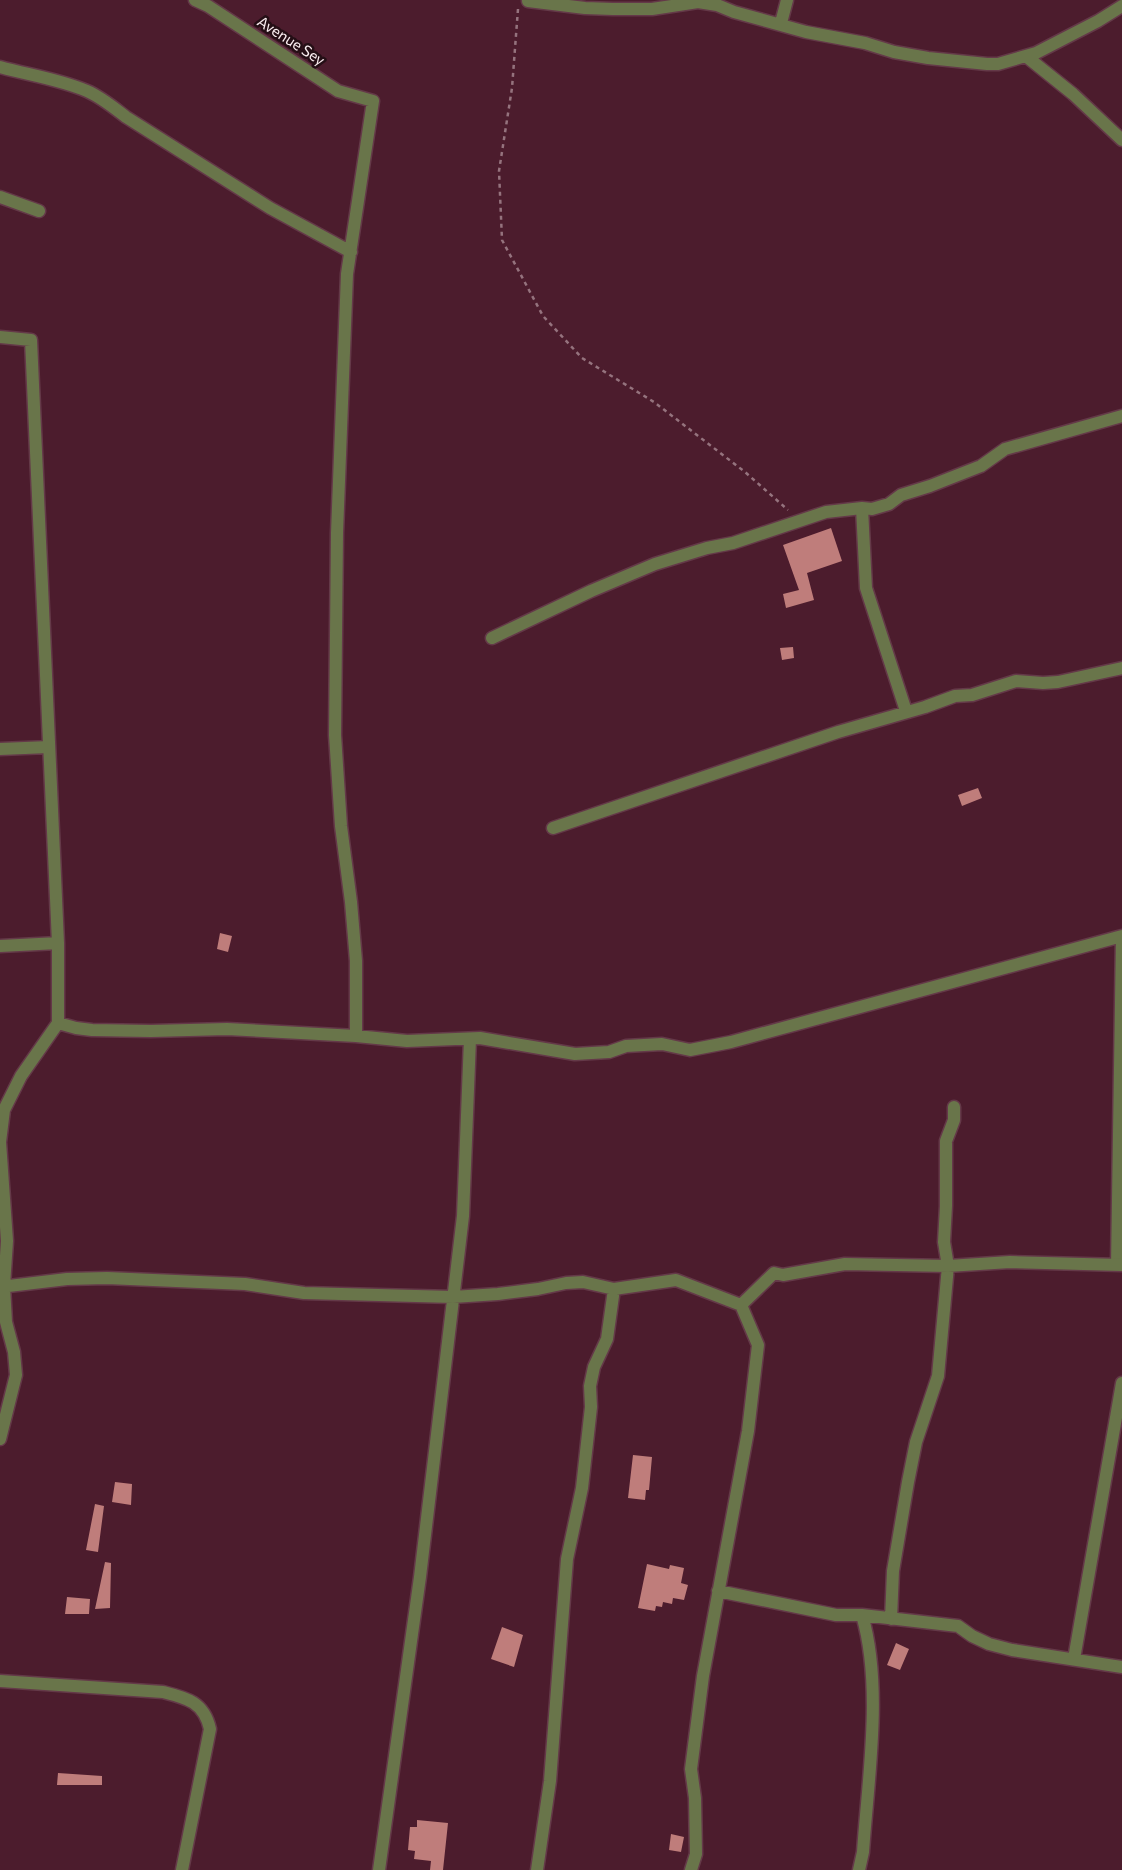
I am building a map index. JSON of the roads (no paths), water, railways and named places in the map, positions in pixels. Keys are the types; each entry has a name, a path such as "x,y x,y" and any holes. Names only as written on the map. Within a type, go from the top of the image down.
{"street":[{"name":"Avenue Sey","path":"195,0 208,6 338,91 373,100 351,252"},
{"path":"781,24 787,0"},
{"path":"523,1 613,9 652,9 698,2 806,32 865,42 894,52 928,58 987,64 998,64 1027,57 1122,6"},
{"path":"1027,57 1073,94 1122,140"},
{"path":"0,67 52,79 87,91 270,208 351,252 347,274 342,376 337,533 335,735 341,826 351,902 356,961 356,1036"},
{"path":"0,197 39,211"},
{"path":"0,337 30,340 58,943 58,1023 21,1076 4,1110 0,1142 7,1242 2,1286 6,1322 14,1352 16,1375 0,1439"},
{"path":"492,638 591,591 656,564 707,548 733,543 826,512 862,508 872,509 889,504 901,495 981,466 1005,449 1122,416"},
{"path":"862,508 866,588 906,711"},
{"path":"553,828 838,732 955,696 972,695 1016,681 1058,682 1122,668"},
{"path":"0,748 49,747"},
{"path":"58,1023 92,1030 227,1028 408,1041 470,1039 501,1041 575,1054 609,1052 626,1046 662,1044 690,1050 706,1048 1122,936 1120,1265 1010,1262 948,1266 845,1264 784,1275 774,1273 741,1305"},
{"path":"0,946 58,943"},
{"path":"379,1870 420,1578 463,1216 470,1039"},
{"path":"891,1619 893,1571 908,1482 916,1442 938,1376 948,1266 944,1242 946,1141 954,1120 954,1107"},
{"path":"2,1286 67,1279 107,1278 245,1284 304,1293 453,1297 498,1294 583,1282 614,1289 676,1280 741,1305 758,1345 748,1431 703,1676 691,1769 695,1798 696,1854 691,1870"},
{"path":"537,1870 550,1781 567,1559 582,1488 591,1407 590,1386 594,1367 607,1339 614,1289"},
{"path":"1074,1659 1122,1382"},
{"path":"718,1591 836,1615 862,1615 958,1626 972,1636 989,1644 1012,1650 1122,1667"},
{"path":"859,1870 863,1852 871,1734 872,1676 868,1635 862,1615"},
{"path":"0,1681 164,1692 189,1700 199,1707 205,1714 210,1729 182,1870"}]}
